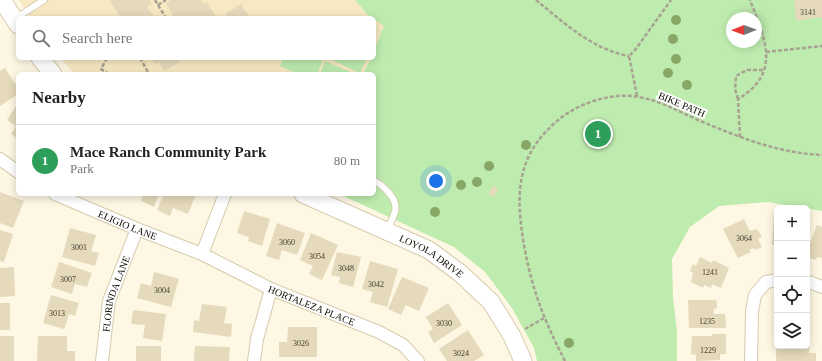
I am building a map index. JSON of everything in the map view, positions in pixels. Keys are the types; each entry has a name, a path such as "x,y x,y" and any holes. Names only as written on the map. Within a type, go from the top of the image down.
{"street":[{"path":"2,0 16,22"},
{"path":"42,60 52,72"},
{"path":"0,159 16,171"},
{"name":"ELIGIO LANE","path":"60,196 137,229 202,254"},
{"path":"202,254 224,196"},
{"name":"LOYOLA DRIVE","path":"308,196 429,250 460,273 491,302 512,336 522,361"},
{"name":"FLORINDA LANE","path":"102,361 108,301 137,229"},
{"name":"HORTALEZA PLACE","path":"202,254 271,289 379,332 403,345 418,361"},
{"path":"751,361 752,312 755,295 771,281"},
{"path":"810,282 822,287"},
{"path":"254,361 257,339 271,289"}],"lane":[{"path":"24,16 44,0"},
{"path":"376,183 382,185 395,200 396,209 387,231"}],"path":[{"path":"155,0 165,16"},
{"path":"158,5 166,0"},
{"path":"536,0 577,32 619,54 628,56"},
{"path":"628,56 635,50 671,0"},
{"path":"738,99 750,92 760,81 765,70 766,52 750,0"},
{"path":"766,52 822,46"},
{"path":"628,56 637,96"},
{"path":"106,60 101,69 106,72"},
{"path":"141,60 149,72"},
{"path":"740,137 738,99 735,89 736,76 747,70 765,70"},
{"name":"BIKE PATH","path":"565,361 544,318 530,279 520,219 519,193 524,167 542,135 567,113 581,105 597,100 637,96 660,102 697,120 777,150 800,154 822,155"},
{"path":"512,336 544,318"}],"shaded area":[{"path":"19,0 396,0 376,45 376,16 30,16"},
{"path":"63,60 370,60 364,72 74,72"}],"green space":[{"path":"355,0 822,0 822,211 810,209 810,205 786,205 768,202 719,206 690,227 672,259 673,298 677,332 677,361 537,361 534,348 512,308 485,272 454,247 343,196 376,196 376,72 364,72 370,60 376,60 376,45 384,26 376,20 376,16 368,15"},
{"path":"282,60 323,60 318,72 294,72 280,66"},
{"path":"331,60 366,60 360,72"},
{"path":"325,61 350,72 321,72"}],"building":[{"path":"109,0 150,0 152,4 147,7 153,16 120,16"},
{"path":"171,0 201,0 204,4 207,2 216,16 173,16 166,3"},
{"path":"794,0 822,0 822,17 796,21"},
{"path":"241,4 249,16 226,16 225,14"},
{"path":"152,60 178,60 180,62 164,71 159,62 155,64"},
{"path":"5,68 16,85 16,95 0,106 0,71"},
{"path":"16,106 16,126 7,120"},
{"path":"16,126 16,138 11,134"},
{"path":"494,185 498,189 494,197 488,194"},
{"path":"0,192 24,201 13,228 0,223"},
{"path":"142,196 158,196 154,207 141,201"},
{"path":"163,196 195,196 188,214 173,208 170,216 157,210"},
{"path":"244,211 270,219 262,246 248,241 249,237 237,233"},
{"path":"774,213 774,245 772,245"},
{"path":"744,219 750,231 757,229 762,237 758,239 762,247 755,250 754,248 749,250 751,252 738,258 723,229"},
{"path":"277,223 305,233 297,255 282,250 279,260 266,256"},
{"path":"817,225 822,227 822,258 817,257 816,260 810,258 810,243"},
{"path":"70,228 96,235 91,251 99,253 95,266 62,257"},
{"path":"0,230 13,234 4,262 0,261"},
{"path":"311,233 338,245 322,280 309,274 313,266 300,260"},
{"path":"337,252 361,257 353,287 339,283 340,277 331,275"},
{"path":"700,257 712,263 713,260 729,268 721,288 712,284 711,288 704,285 703,288 691,282 693,273 690,271 693,264 696,266"},
{"path":"370,261 398,269 387,307 370,302 373,292 362,289"},
{"path":"59,262 92,273 87,287 75,284 72,294 51,287"},
{"path":"14,267 15,296 0,297 0,268"},
{"path":"154,272 179,279 171,307 137,298 141,283 151,286"},
{"path":"402,277 429,288 419,311 406,305 401,315 388,309"},
{"path":"51,295 79,303 75,316 69,314 64,329 43,323"},
{"path":"688,300 717,301 717,308 714,309 714,314 725,314 726,328 689,328"},
{"path":"0,303 10,303 10,330 0,330"},
{"path":"448,303 462,325 434,343 428,332 433,329 426,317"},
{"path":"202,304 227,307 224,323 232,324 231,337 193,332 194,320 199,321"},
{"path":"133,310 166,314 162,341 143,338 145,325 131,324"},
{"path":"288,327 317,327 317,357 279,357 279,342 287,342"},
{"path":"468,330 484,355 474,361 447,361 439,349"},
{"path":"712,334 726,334 726,354 720,354 720,360 696,361 696,355 691,354 692,336 712,336"},
{"path":"0,336 14,336 14,361 0,361"},
{"path":"38,336 67,336 67,351 75,351 75,361 37,361"},
{"path":"136,346 161,346 161,361 136,361"},
{"path":"195,346 230,347 229,361 194,361"},
{"path":"776,349 809,349 809,353 816,353 816,361 776,361"}],"place":[{"name":"Mace Ranch Community Park","path":"598,134"}]}
